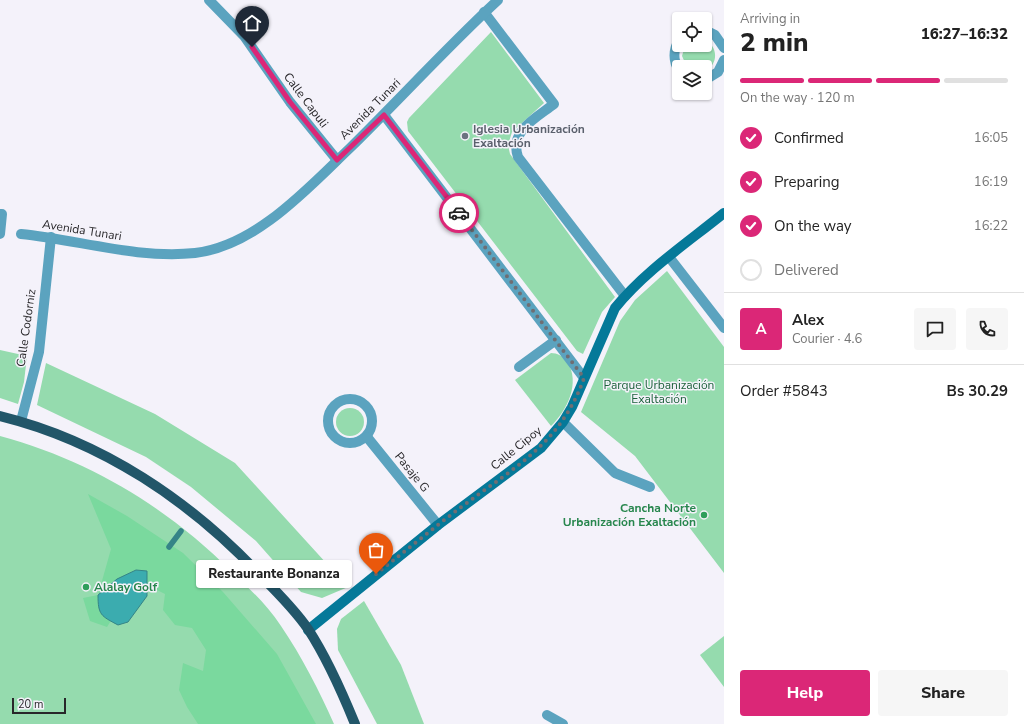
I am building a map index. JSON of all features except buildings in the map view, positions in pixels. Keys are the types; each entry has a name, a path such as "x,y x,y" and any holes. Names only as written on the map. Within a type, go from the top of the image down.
{"main road":[{"name":"Calle Cipoy","path":"308,630 438,525 541,448 563,422 572,407 609,318 625,296 669,257 724,213"},
{"path":"0,416 21,421 68,438 113,459 155,484 199,517 241,554 291,607 308,630 344,698 355,724"}],"street":[{"name":"Calle Capuli","path":"209,0 244,36 290,102 337,160"},
{"name":"Avenida Tunari","path":"22,234 50,237 161,255 196,253 226,246 258,228 296,200 384,115 484,12 498,0"},
{"path":"484,12 554,104 520,132 516,140 515,149 518,157 625,296"},
{"path":"712,34 715,35 724,48"},
{"path":"721,76 724,60"},
{"path":"384,115 584,378"},
{"path":"0,214 2,214 0,234"},
{"name":"Calle Codorniz","path":"21,421 39,352 50,237"},
{"path":"669,257 724,328"},
{"path":"519,367 556,340"},
{"path":"351,399 365,404 372,416 373,423 367,436 354,444 339,441 330,430 328,422 332,408 344,400 351,399"},
{"path":"563,422 615,473 650,487"},
{"name":"Pasaje G","path":"367,436 438,525"},
{"path":"547,715 563,724"}],"green space":[{"name":"Parque Urbanización Exaltación","path":"491,32 544,103 512,132 508,145 510,154 615,297 602,312 583,354 577,351 408,131 407,122 409,118"},
{"path":"712,46 715,60 712,65 712,60 684,60 682,56 683,52 712,52"},
{"name":"Parque Urbanización Exaltación","path":"667,271 724,347 724,573 635,456 581,412 620,321 635,300"},
{"path":"0,350 27,356 24,382 18,404 0,398"},
{"name":"Parque Urbanización Exaltación","path":"551,353 560,355 567,361 573,378 567,404 557,420 551,426 515,380"},
{"path":"46,363 155,414 235,463 348,587 322,598 301,592 256,541 191,487 146,457 37,405"},
{"path":"350,408 360,412 364,422 360,432 350,436 340,432 336,422 340,412"},
{"name":"Alalay Golf","path":"0,436 65,458 95,472 153,507 207,548 252,591 276,618 303,662 334,724 0,724"},
{"path":"88,494 127,516 183,553 223,592 277,654 316,724 198,724 187,707 179,690 183,663 203,671 206,650 192,628 175,625 163,610 165,594 143,583 122,603 107,627 90,621 83,598 98,595 111,549"},
{"path":"364,601 401,665 424,724 377,724 338,650 337,629 341,619"},
{"path":"724,636 724,687 700,655"}],"water":[{"path":"136,570 147,571 147,596 128,622 118,625 104,617 100,611 98,595 117,579"}],"waterway":[{"path":"169,547 181,531"}],"way so far":[{"path":"376,574 438,525 541,448 568,414 584,378 459,213"}],"place":[{"name":"Iglesia Urbanización Exaltación","path":"465,136"},
{"name":"Cancha Norte Urbanización Exaltación","path":"704,515"},
{"name":"Restaurante Bonanza","path":"376,574"},
{"name":"Alalay Golf","path":"86,587"}],"route":[{"path":"252,47 290,102 337,160 384,115 459,213"}]}
